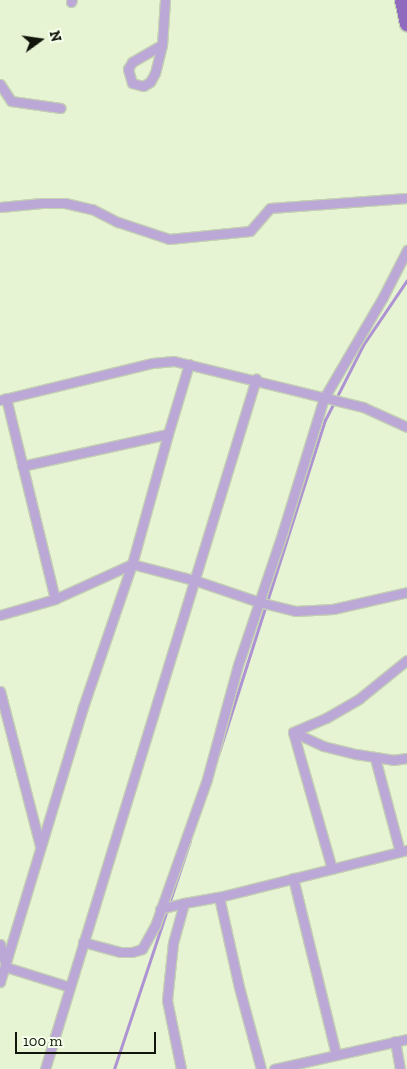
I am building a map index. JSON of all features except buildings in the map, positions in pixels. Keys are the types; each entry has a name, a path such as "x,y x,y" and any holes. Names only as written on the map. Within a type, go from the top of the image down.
{"main road":[{"path":"402,0 407,23"}],"street":[{"path":"162,45 132,62 128,68 128,75 132,83 143,86 150,82 155,73 162,45 165,0"},
{"path":"0,84 11,101 61,108"},
{"path":"0,207 65,203 92,209 118,222 169,239 250,231 270,208 407,198"},
{"path":"83,942 121,952 142,949 162,909 207,779 238,665 283,532 324,398 383,297 407,250"},
{"path":"55,599 22,466 3,399 152,363 174,361 256,379 362,407 407,427"},
{"path":"0,981 6,967 40,846 83,707 132,564 168,434 190,364"},
{"path":"45,1069 256,379"},
{"path":"22,466 168,434"},
{"path":"0,615 55,599 132,564 194,580 260,602 295,610 333,609 407,592"},
{"path":"293,732 326,718 360,698 407,660"},
{"path":"0,691 40,846"},
{"path":"293,732 323,746 375,758 407,758"},
{"path":"293,732 332,869"},
{"path":"162,909 219,897 404,851 375,758"},
{"path":"294,878 336,1054"},
{"path":"219,897 239,987 261,1069"},
{"path":"181,1069 167,1000 173,944 184,903"},
{"path":"0,944 6,967"},
{"path":"6,967 70,987"},
{"path":"274,1069 407,1038"},
{"path":"395,1041 400,1069"}],"waterway":[{"path":"218,755 325,420 363,345 407,280"},
{"path":"114,1069 190,840"}]}
